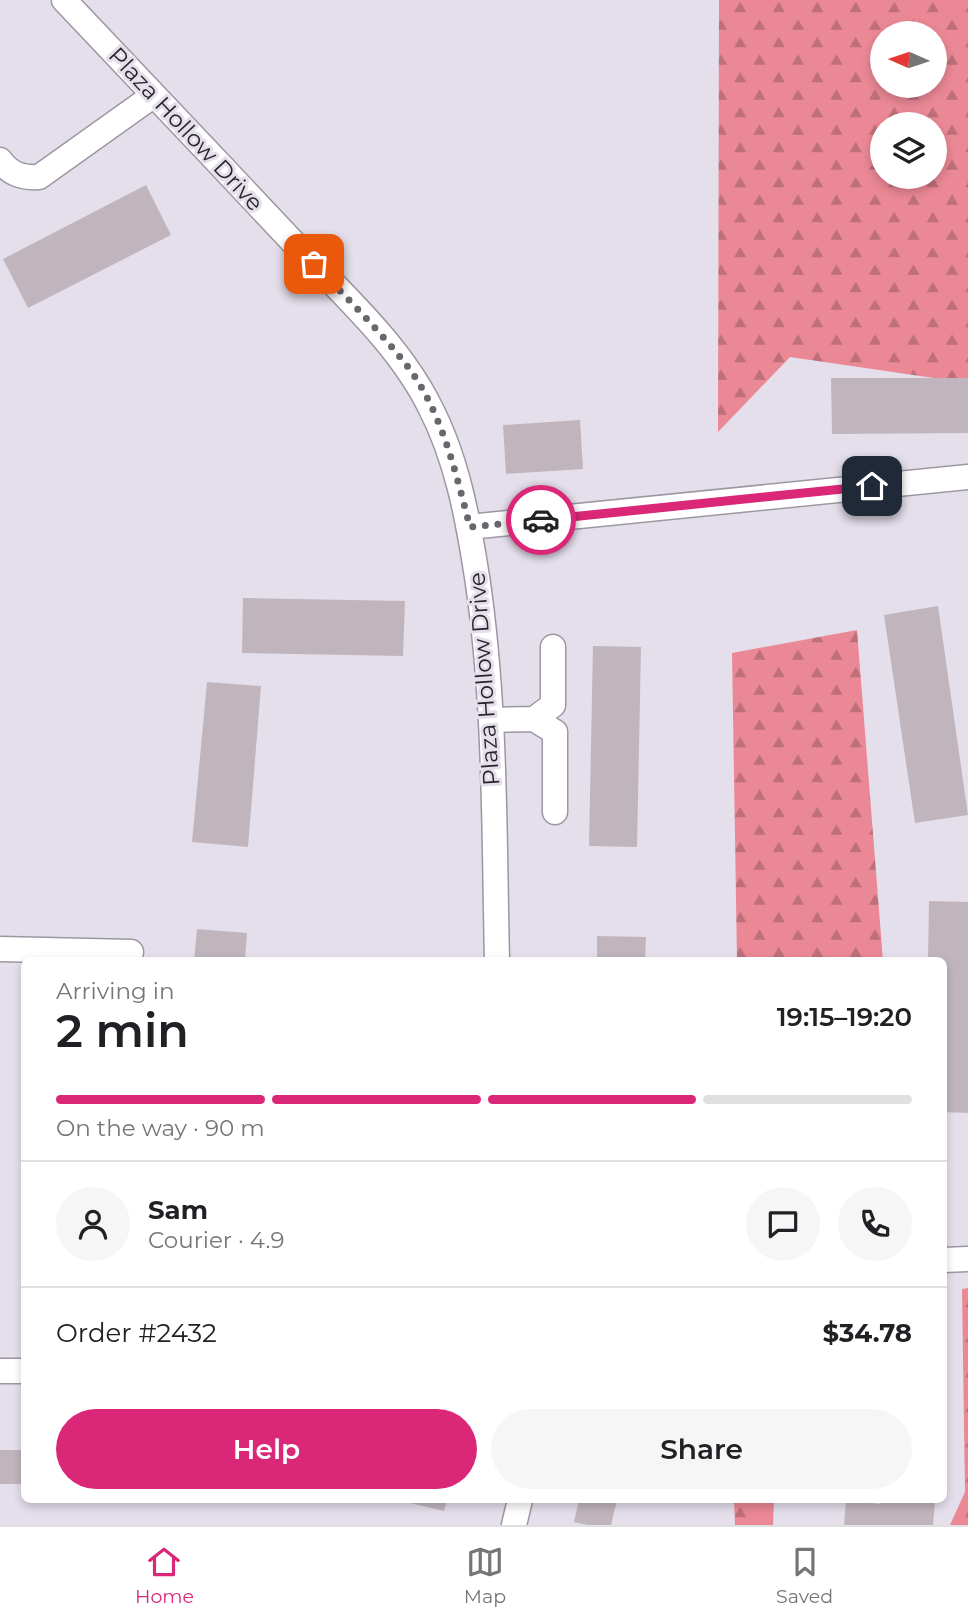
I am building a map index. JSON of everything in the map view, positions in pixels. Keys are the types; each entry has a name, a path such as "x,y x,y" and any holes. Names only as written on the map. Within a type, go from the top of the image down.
{"street":[{"name":"Plaza Hollow Drive","path":"64,0 340,291 409,369 431,408 455,471 470,527 484,626 491,720 496,957"},
{"path":"0,160 9,171 28,177 39,177 154,95"},
{"path":"470,527 968,477"},
{"path":"534,719 553,705 553,647"},
{"path":"491,720 534,719 555,732 555,811"},
{"path":"0,949 131,951"},
{"path":"947,1260 968,1259"},
{"path":"0,1371 21,1371"},
{"path":"514,1525 519,1503"}],"green space":[{"path":"719,0 968,0 968,383 790,357 718,432"},
{"path":"857,630 883,957 737,957 732,653"},
{"path":"968,1288 968,1525 950,1525 965,1492 962,1289"},
{"path":"734,1503 774,1503 773,1525 735,1525"}],"building":[{"path":"146,185 171,235 28,308 3,259"},
{"path":"831,378 968,378 968,433 832,434"},
{"path":"580,420 583,469 506,474 503,425"},
{"path":"243,598 405,601 403,656 242,653"},
{"path":"938,606 968,815 915,823 884,615"},
{"path":"593,646 641,647 637,847 589,846"},
{"path":"207,682 261,686 248,847 192,842"},
{"path":"929,901 968,902 968,1113 947,1112 947,957 928,957"},
{"path":"197,929 247,933 245,957 194,957"},
{"path":"597,936 646,937 645,957 597,957"},
{"path":"0,1450 21,1450 21,1484 0,1484"},
{"path":"410,1503 446,1503 444,1511"},
{"path":"578,1503 616,1503 611,1525 574,1522"},
{"path":"846,1503 935,1503 933,1525 844,1525"}],"way so far":[{"path":"314,264 409,369 431,408 455,471 470,527 541,520"}],"route":[{"path":"541,520 872,486"}]}
